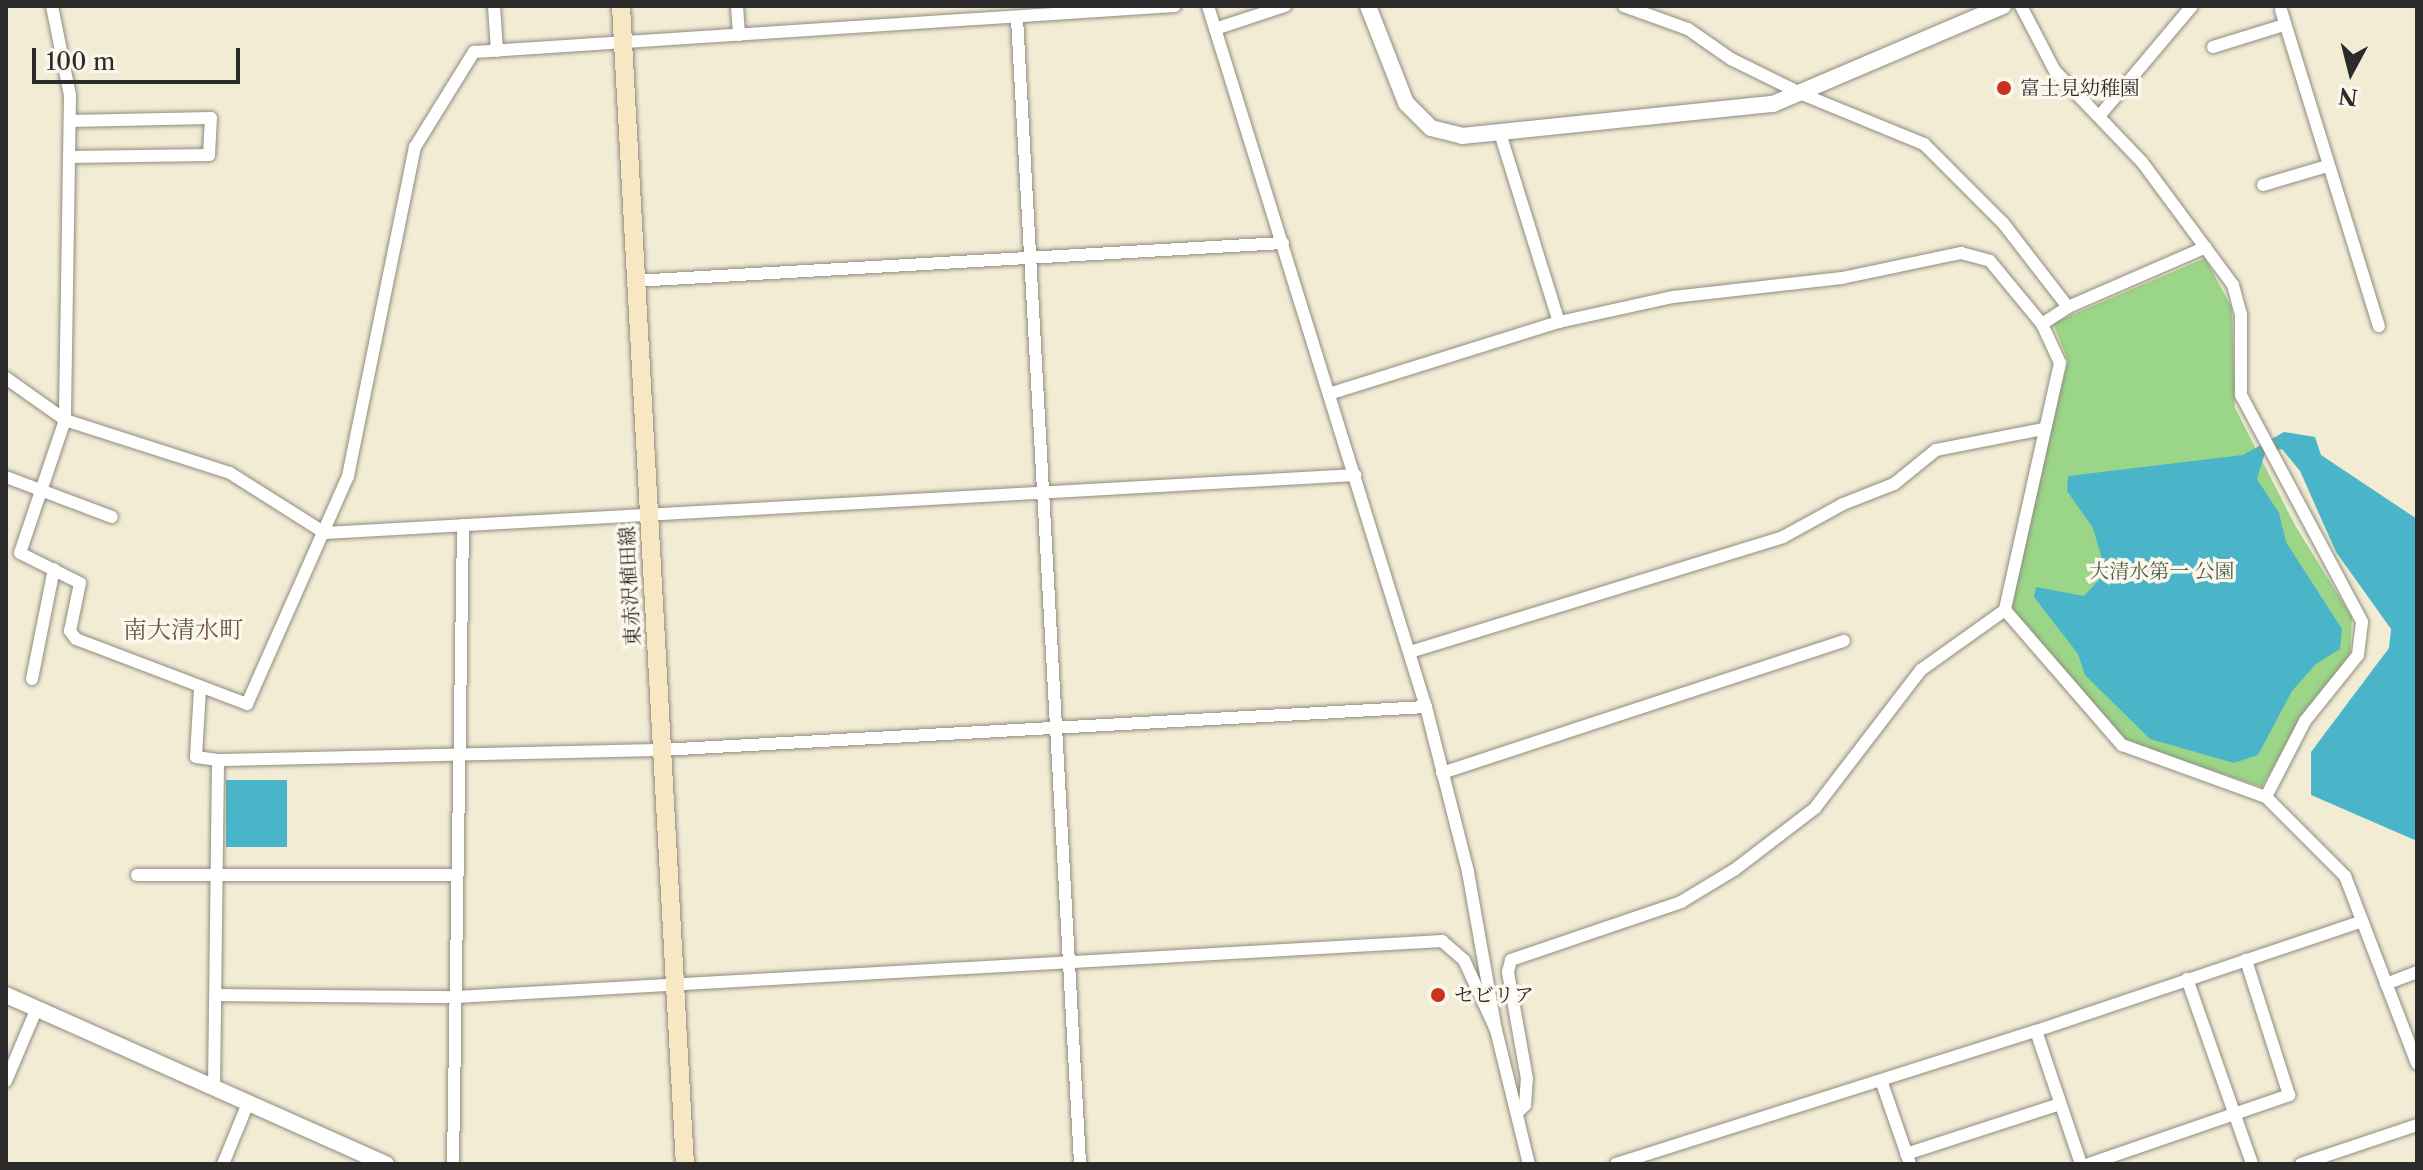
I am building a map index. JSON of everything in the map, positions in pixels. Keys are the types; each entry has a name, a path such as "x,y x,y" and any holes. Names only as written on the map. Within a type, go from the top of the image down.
{"main road":[{"name":"東赤沢植田線","path":"621,6 685,1164"}],"street":[{"path":"52,6 70,95 65,420 20,553 80,583 70,631 76,639 200,689 247,704 325,533 358,442 415,147 474,52 1174,6"},
{"path":"494,6 497,51"},
{"path":"737,6 739,35"},
{"path":"1208,6 1332,393 1426,707 1468,872 1496,1030 1529,1164"},
{"path":"1215,29 1285,6"},
{"path":"1368,6 1416,117 1445,133 1500,133 1738,111 1802,94 2003,6"},
{"path":"1624,6 1688,29 1731,59 1802,94 1924,144 2003,223 2068,307"},
{"path":"2021,6 2055,71 2101,114 2233,285 2241,314 2241,395 2362,622 2358,655 2305,721 2266,797"},
{"path":"2101,114 2192,6"},
{"path":"2282,7 2284,25 2379,326"},
{"path":"1017,18 1080,1164"},
{"path":"2213,47 2284,25"},
{"path":"70,121 211,118 209,155 70,157"},
{"path":"1500,133 1559,322"},
{"path":"2263,185 2327,166"},
{"path":"635,281 1283,243"},
{"path":"2042,324 2068,307 2206,247"},
{"path":"1332,393 1559,322 1673,297 1842,278 1961,253 1990,261 2042,324 2060,363 2005,610 1921,670 1815,808 1734,870 1681,902 1511,960 1508,972 1527,1079 1525,1105 1518,1112"},
{"path":"6,378 65,420 230,473 325,533 1355,475"},
{"path":"1410,652 1783,537 1843,504 1894,484 1936,450 2043,429"},
{"path":"6,477 112,517"},
{"path":"453,1164 455,875 463,525"},
{"path":"32,679 54,569"},
{"path":"2005,610 2122,745 2266,797 2345,876 2417,1064"},
{"path":"1442,773 1844,641"},
{"path":"200,689 196,757 218,760 661,750 1426,707"},
{"path":"214,1088 218,760"},
{"path":"137,875 455,875"},
{"path":"1616,1164 1882,1083 2362,921"},
{"path":"216,995 456,997 1442,941 1464,960 1496,1030"},
{"path":"2089,1164 2289,1095 2246,960"},
{"path":"2386,984 2417,972"},
{"path":"2187,979 2252,1164"},
{"path":"6,995 386,1164"},
{"path":"6,1081 37,1008"},
{"path":"2036,1031 2081,1164"},
{"path":"1882,1083 1908,1159 2060,1104"},
{"path":"223,1164 248,1103"},
{"path":"2301,1164 2417,1125"}],"green space":[{"name":"大清水第一 公園","path":"2205,258 2232,308 2235,408 2296,527 2352,617 2350,655 2304,712 2262,787 2123,741 2011,608 2009,592 2068,361 2053,323"}],"water":[{"path":"2284,432 2315,437 2321,455 2417,519 2417,841 2311,795 2311,752 2389,648 2391,629 2336,552 2300,471 2282,449 2265,453 2257,479 2279,513 2286,542 2342,629 2340,649 2316,664 2292,691 2258,755 2234,763 2150,739 2085,675 2078,654 2034,597 2036,587 2084,596 2106,572 2093,528 2067,491 2068,476 2243,455"},
{"path":"226,780 287,780 287,847 226,847"}],"place":[{"name":"富士見幼稚園","path":"2004,88"},
{"name":"セビリア","path":"1438,995"}],"district":[{"name":"南大清水町","path":"183,630"}]}
